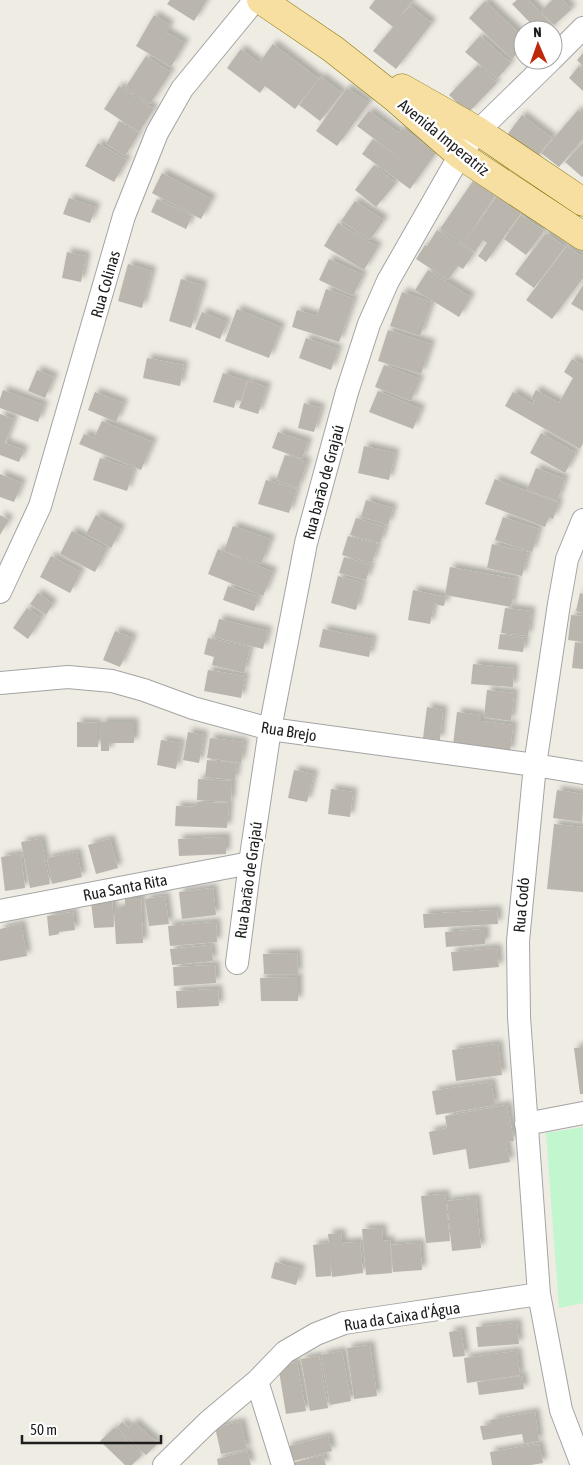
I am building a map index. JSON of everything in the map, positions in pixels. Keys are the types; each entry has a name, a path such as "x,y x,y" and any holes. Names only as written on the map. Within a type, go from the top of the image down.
{"main road":[{"name":"Avenida Imperatriz","path":"261,0 333,50 395,98 460,155 583,236"},
{"name":"Avenida Imperatriz","path":"333,50 478,131 583,202"}],"street":[{"name":"Rua Colinas","path":"0,592 40,506 124,216 157,133 182,89 255,0"},
{"name":"Rua barão de Grajaú","path":"563,48 583,28"},
{"name":"Rua barão de Grajaú","path":"237,963 270,729 306,542 347,392 369,324 388,281 460,155 478,131 541,70"},
{"name":"Rua Codó","path":"582,1465 562,1410 539,1294 519,1017 518,941 535,765 559,604 568,559 583,520"},
{"name":"Rua Brejo","path":"0,683 68,677 112,681 144,690 193,708 270,729 583,773"},
{"name":"Rua Santa Rita","path":"0,911 250,863"},
{"path":"526,1124 583,1113"},
{"name":"Rua da Caixa d'Água","path":"164,1465 208,1422 258,1381 285,1352 316,1334 344,1323 539,1294"},
{"path":"258,1381 283,1465"}],"green space":[{"path":"583,1127 583,1303 559,1308 546,1133"}],"building":[{"path":"170,0 207,0 194,21 167,4"},
{"path":"375,0 413,0 398,19 410,6 432,23 396,69 373,51 393,27 369,8"},
{"path":"517,0 529,0 548,20 527,20 512,4"},
{"path":"552,0 563,0 572,9 560,20 549,20 541,11"},
{"path":"485,1 513,28 512,59 469,18"},
{"path":"154,15 170,25 166,32 185,43 171,67 136,46"},
{"path":"480,36 511,63 497,79 465,52"},
{"path":"273,44 319,79 295,109 265,86 260,93 227,68 241,49 259,63"},
{"path":"583,53 583,66 577,60"},
{"path":"146,56 171,72 150,104 125,88"},
{"path":"478,65 497,83 468,113 449,95"},
{"path":"579,66 583,70 583,91 569,78"},
{"path":"321,77 342,93 320,121 299,105"},
{"path":"119,86 154,109 139,132 104,109"},
{"path":"347,88 369,103 337,146 316,131"},
{"path":"578,110 583,114 583,139 559,167 541,153"},
{"path":"369,111 399,133 402,128 436,153 410,189 362,154 373,139 404,161 357,126"},
{"path":"522,115 552,138 532,164 507,135"},
{"path":"119,121 139,133 125,156 106,144"},
{"path":"98,143 127,160 114,182 85,166"},
{"path":"583,143 583,176 582,177 565,162"},
{"path":"374,165 396,183 376,207 355,190"},
{"path":"162,173 212,199 201,219 152,193"},
{"path":"473,181 495,196 463,244 440,229"},
{"path":"497,196 521,213 486,262 478,256 487,243 483,240 475,252 463,244"},
{"path":"69,198 96,207 90,223 63,214"},
{"path":"157,199 192,216 186,229 151,212"},
{"path":"355,201 384,220 370,240 341,221"},
{"path":"521,215 544,231 526,255 504,239"},
{"path":"338,223 378,247 364,270 324,246"},
{"path":"437,230 474,253 463,269 458,266 448,280 416,259"},
{"path":"546,233 565,247 534,288 515,274"},
{"path":"567,246 583,257 583,278 552,319 526,300"},
{"path":"67,252 86,256 81,282 62,278"},
{"path":"329,259 363,275 353,296 319,280"},
{"path":"128,264 152,271 142,308 118,301"},
{"path":"428,270 471,297 459,317 415,290"},
{"path":"181,279 203,285 191,328 169,321"},
{"path":"583,285 583,311 571,304"},
{"path":"326,289 354,299 339,342 292,327 297,310 317,316"},
{"path":"402,292 432,302 420,336 390,326"},
{"path":"237,309 281,327 269,358 225,341"},
{"path":"202,312 227,322 220,339 195,329"},
{"path":"388,330 431,344 421,374 378,361"},
{"path":"306,338 338,349 331,370 299,358"},
{"path":"147,358 184,365 180,386 143,378"},
{"path":"572,359 583,365 583,443 580,449 505,406 513,392 533,404 535,401 531,399 536,390 559,403 573,378 564,372"},
{"path":"384,365 420,379 411,401 375,387"},
{"path":"37,370 54,377 45,398 28,391"},
{"path":"223,373 247,381 241,401 236,400 234,408 213,402"},
{"path":"248,381 267,387 258,414 239,408"},
{"path":"3,390 44,405 38,422 0,408"},
{"path":"378,391 421,409 413,429 369,412"},
{"path":"95,392 124,403 116,422 88,410"},
{"path":"304,403 321,408 314,432 298,428"},
{"path":"0,414 14,419 5,443 24,450 19,462 0,455"},
{"path":"102,421 153,442 141,470 79,444 84,434 94,438"},
{"path":"278,432 308,442 302,459 272,448"},
{"path":"541,433 576,453 565,473 530,453"},
{"path":"364,446 395,453 389,480 358,473"},
{"path":"285,455 307,462 298,488 276,480"},
{"path":"100,458 134,469 127,491 93,480"},
{"path":"536,468 565,479 557,501 527,490"},
{"path":"0,474 22,483 14,502 0,497"},
{"path":"495,479 559,503 553,519 549,517 545,527 485,504"},
{"path":"266,480 297,489 289,513 258,504"},
{"path":"366,500 393,508 388,525 361,517"},
{"path":"0,515 9,520 0,535"},
{"path":"96,515 121,529 111,548 86,534"},
{"path":"503,517 539,529 532,552 495,540"},
{"path":"356,518 385,527 380,543 350,535"},
{"path":"233,526 271,539 261,564 224,551"},
{"path":"72,531 107,549 95,572 60,554"},
{"path":"348,536 378,544 372,563 342,555"},
{"path":"492,544 528,552 522,576 487,568"},
{"path":"218,549 273,572 263,596 208,574"},
{"path":"51,556 81,572 70,593 40,577"},
{"path":"344,557 371,565 366,580 339,573"},
{"path":"450,567 516,579 511,607 445,595"},
{"path":"338,576 363,583 356,610 331,603"},
{"path":"228,586 259,597 254,611 223,600"},
{"path":"413,590 446,597 444,606 434,604 430,624 408,620"},
{"path":"38,593 53,604 46,615 30,604"},
{"path":"580,593 583,594 583,613 576,611"},
{"path":"27,608 42,618 28,639 13,628"},
{"path":"505,608 531,611 528,636 501,633"},
{"path":"571,615 583,616 583,642 568,640"},
{"path":"219,619 268,631 263,649 214,637"},
{"path":"323,629 373,639 369,657 319,647"},
{"path":"115,631 133,638 120,667 103,660"},
{"path":"500,634 525,638 523,652 498,649"},
{"path":"208,638 250,647 244,673 212,665 214,657 204,654"},
{"path":"575,642 583,643 583,669 572,668"},
{"path":"473,664 514,668 513,687 471,684"},
{"path":"208,670 245,676 241,698 204,691"},
{"path":"487,690 514,693 511,721 484,717"},
{"path":"427,707 443,710 440,740 423,738"},
{"path":"457,712 481,715 481,721 513,725 510,752 453,745"},
{"path":"77,722 98,723 98,747 77,747"},
{"path":"101,722 134,722 134,743 109,743 109,751 101,751"},
{"path":"188,732 204,735 199,763 183,760"},
{"path":"210,738 244,742 241,763 207,758"},
{"path":"161,740 181,743 176,769 157,765"},
{"path":"207,760 237,763 235,780 205,777"},
{"path":"294,770 314,774 307,802 288,798"},
{"path":"198,779 232,781 231,802 197,800"},
{"path":"331,789 353,792 350,817 328,814"},
{"path":"557,790 583,794 582,822 553,818"},
{"path":"197,802 229,803 227,828 175,826 176,806 196,807"},
{"path":"554,824 583,827 583,892 547,889"},
{"path":"226,837 226,854 179,856 178,839"},
{"path":"41,839 50,884 30,888 21,842"},
{"path":"110,839 118,868 96,874 88,845"},
{"path":"77,852 82,877 52,884 47,858"},
{"path":"21,854 25,888 5,891 1,857"},
{"path":"213,888 216,915 182,919 179,892"},
{"path":"165,896 169,924 149,926 145,899"},
{"path":"125,898 141,898 143,943 116,944 114,909 125,909"},
{"path":"112,900 114,927 94,928 91,902"},
{"path":"497,910 498,924 424,928 423,914"},
{"path":"73,912 75,930 59,932 59,934 49,936 47,916"},
{"path":"216,922 217,942 170,946 168,926"},
{"path":"21,924 27,956 0,961 0,929"},
{"path":"485,929 485,944 446,947 445,932"},
{"path":"211,945 213,961 172,965 170,949"},
{"path":"497,948 499,967 453,971 451,952"},
{"path":"297,953 298,974 264,974 263,954"},
{"path":"215,965 216,983 174,986 173,967"},
{"path":"298,977 298,1001 261,1001 260,978"},
{"path":"218,989 219,1006 177,1008 176,991"},
{"path":"498,1044 502,1075 456,1081 452,1050"},
{"path":"583,1047 583,1094 580,1094 574,1048"},
{"path":"491,1082 495,1105 436,1115 432,1091"},
{"path":"507,1105 514,1141 506,1142 510,1162 469,1169 466,1149 433,1155 429,1132 447,1128 445,1116"},
{"path":"445,1194 450,1241 426,1243 421,1196"},
{"path":"476,1198 481,1248 452,1251 447,1201"},
{"path":"382,1228 383,1241 390,1240 392,1273 366,1275 362,1229"},
{"path":"341,1233 342,1243 360,1242 363,1273 332,1277 330,1256 331,1276 316,1277 313,1245 329,1243 328,1234"},
{"path":"420,1243 422,1270 393,1272 391,1245"},
{"path":"275,1262 301,1269 296,1285 271,1278"},
{"path":"517,1323 519,1344 478,1347 476,1327"},
{"path":"461,1330 465,1356 453,1357 449,1332"},
{"path":"370,1345 377,1396 354,1399 347,1348"},
{"path":"342,1351 351,1401 330,1405 321,1355"},
{"path":"517,1351 520,1375 467,1383 464,1358"},
{"path":"319,1356 328,1408 310,1411 301,1359"},
{"path":"297,1362 306,1411 286,1414 278,1365"},
{"path":"522,1376 524,1389 479,1395 477,1382"},
{"path":"535,1412 539,1441 524,1444 522,1434 483,1440 480,1426 491,1425 490,1420"},
{"path":"122,1422 129,1428 134,1422 158,1443 146,1455 117,1428"},
{"path":"241,1422 247,1449 221,1454 215,1427"},
{"path":"114,1428 142,1455 132,1465 125,1465 100,1441"},
{"path":"328,1436 332,1451 290,1462 286,1447"},
{"path":"539,1444 543,1463 531,1465 492,1465 490,1452"},
{"path":"247,1451 251,1465 218,1465 217,1459"},
{"path":"323,1455 326,1465 292,1465 291,1463"}]}
